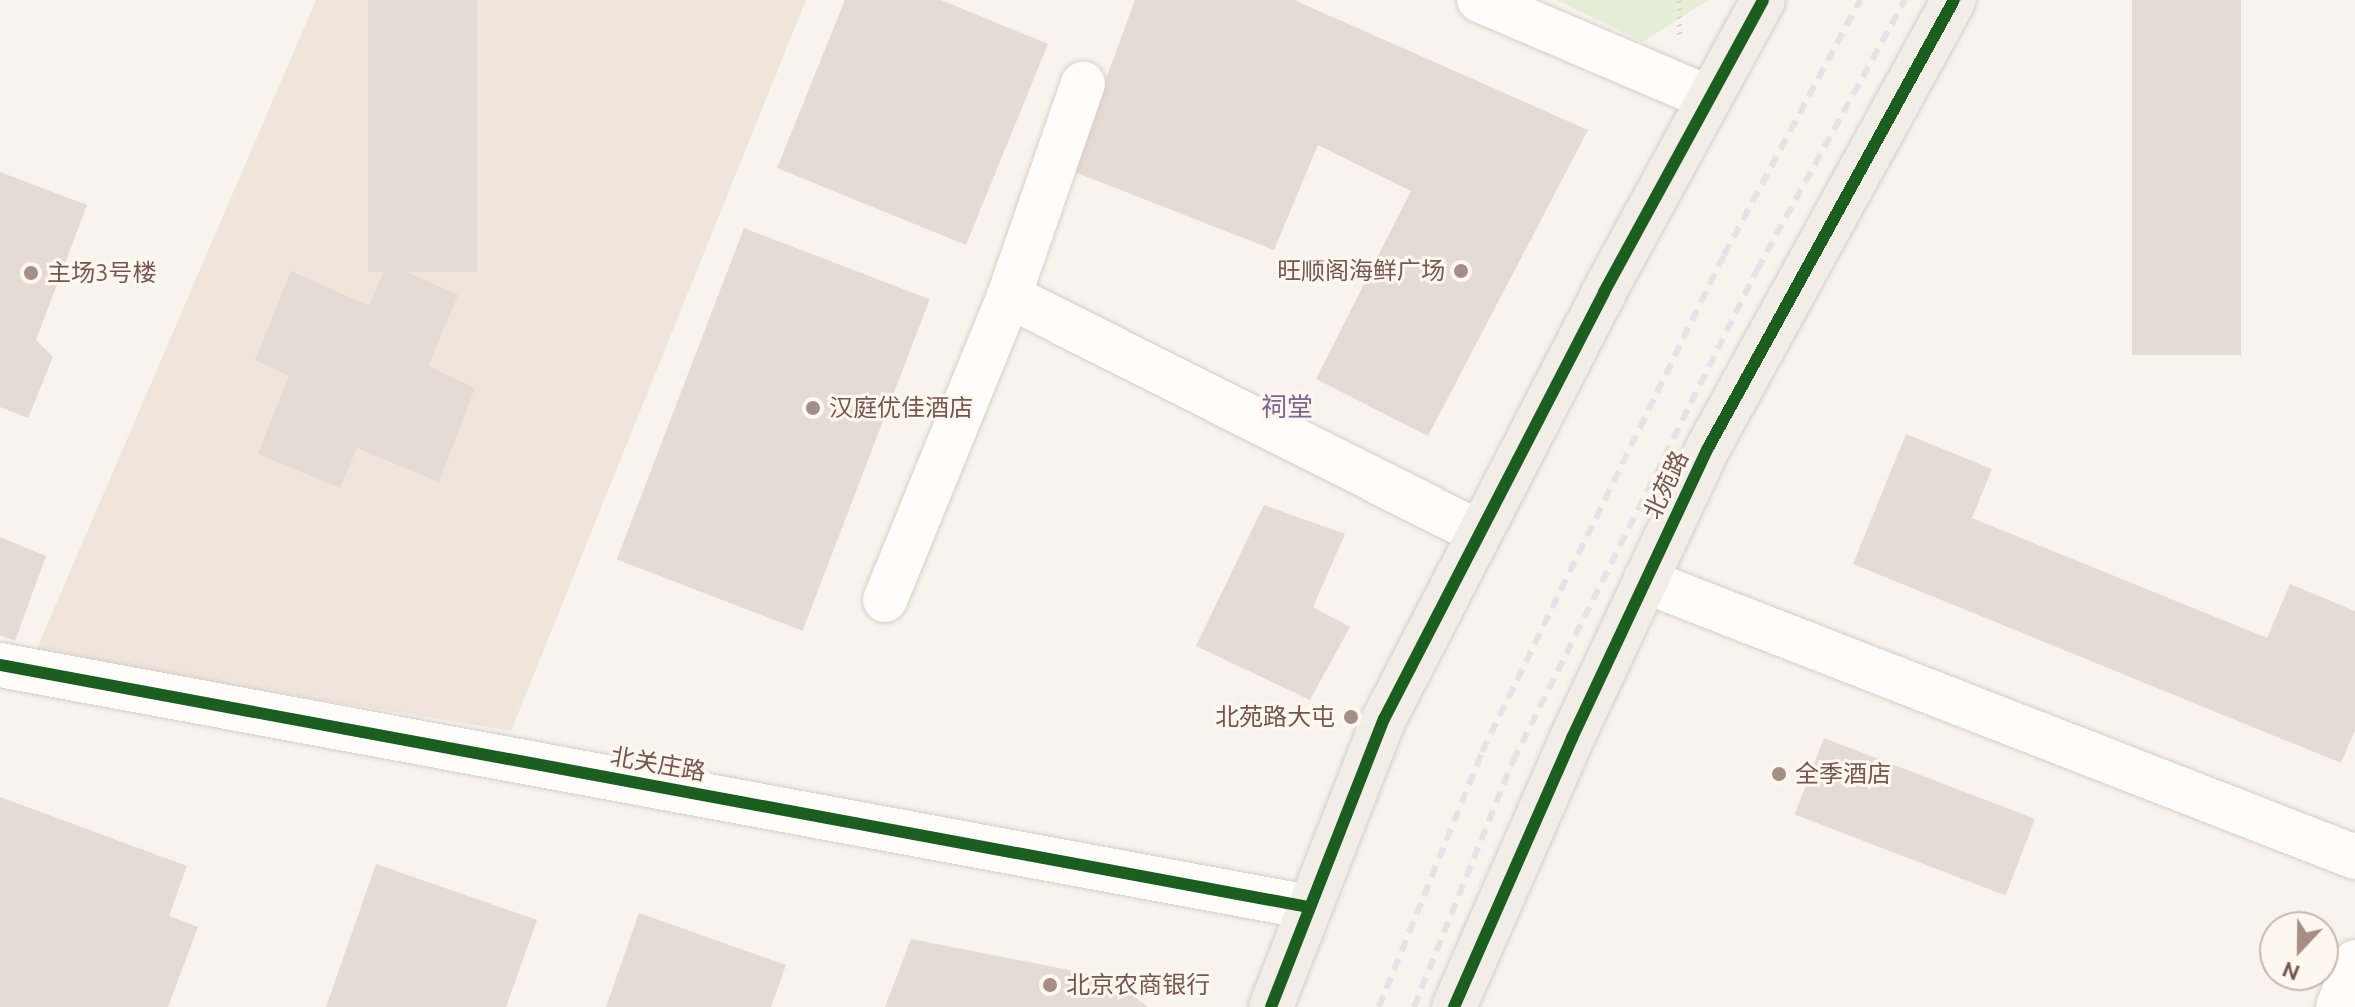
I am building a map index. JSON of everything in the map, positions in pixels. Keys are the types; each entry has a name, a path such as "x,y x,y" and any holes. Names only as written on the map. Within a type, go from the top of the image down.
{"main road":[{"path":"1271,1007 1384,719 1763,0"},
{"name":"北苑路","path":"1454,1007 1708,448 1954,0"}],"street":[{"path":"1479,0 1709,98"},
{"path":"885,600 1009,296 1083,84"},
{"path":"1009,296 1480,533"},
{"path":"1645,581 2355,857"},
{"name":"北关庄路","path":"0,665 1308,907"},
{"path":"2338,1007 2355,962"}],"shaded area":[{"path":"316,0 806,0 511,731 35,653"}],"green space":[{"path":"1556,0 1708,0 1643,42"}],"building":[{"path":"368,0 477,0 477,272 368,272"},
{"path":"845,0 941,0 1048,44 966,245 777,168"},
{"path":"1135,0 1294,0 1588,130 1428,436 1316,379 1411,191 1318,145 1274,250 1072,171"},
{"path":"2132,0 2241,0 2241,355 2132,355"},
{"name":"主场3号楼","path":"0,172 87,205 36,340 53,357 28,418 0,407"},
{"path":"744,228 930,299 803,631 617,559"},
{"path":"387,263 458,295 428,366 475,388 439,482 357,448 340,488 258,454 289,376 255,360 291,271 369,306"},
{"path":"1906,434 1992,469 1972,518 2267,638 2290,584 2355,611 2355,730 2341,763 1853,564"},
{"path":"1264,505 1345,534 1313,607 1350,627 1310,700 1196,646"},
{"path":"0,537 46,556 15,641 0,635"},
{"path":"1824,738 2035,819 2006,896 1795,815"},
{"path":"0,797 187,866 169,916 198,927 168,1007 0,1007"},
{"path":"376,864 537,920 506,1007 326,1007"},
{"path":"639,913 786,965 771,1007 606,1007"},
{"path":"911,939 1090,974 1122,987 1148,1007 885,1007"}],"railway":[{"path":"1379,1007 1482,752 1724,255 1860,0"},
{"path":"1414,1007 1513,761 1757,270 1905,0"}],"cycle path":[{"path":"1271,1007 1384,719 1604,292 1763,0"},
{"path":"1454,1007 1572,738 1708,448 1954,0"},
{"path":"0,665 1308,907"}],"place":[{"name":"旺顺阁海鲜广场","path":"1461,271"},
{"name":"主场3号楼","path":"31,273"},
{"name":"汉庭优佳酒店","path":"813,408"},
{"name":"北苑路大屯","path":"1351,717"},
{"name":"全季酒店","path":"1779,774"},
{"name":"北京农商银行","path":"1050,985"}],"district":[{"name":"祠堂","path":"1287,407"}]}
